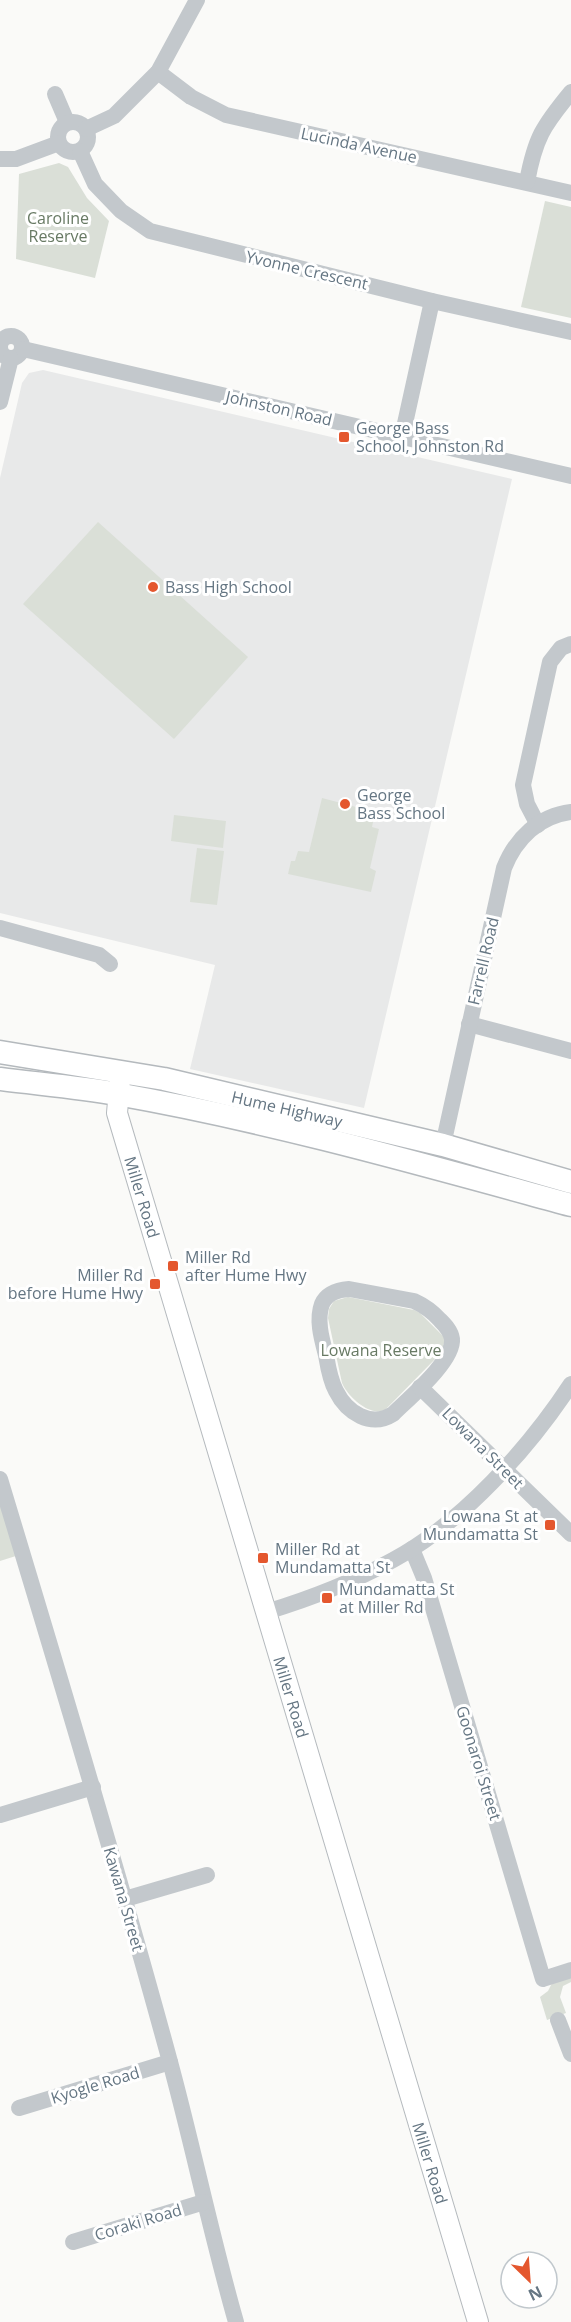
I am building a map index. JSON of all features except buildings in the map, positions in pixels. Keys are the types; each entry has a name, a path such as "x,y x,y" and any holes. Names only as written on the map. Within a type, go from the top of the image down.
{"highway":[{"name":"Hume Highway","path":"0,1052 164,1079 442,1145 571,1182"},
{"name":"Hume Highway","path":"0,1079 118,1094 374,1151 571,1205"}],"main road":[{"name":"Miller Road","path":"121,1071 117,1113 478,2322"}],"street":[{"path":"86,129 114,116 158,72 197,0"},
{"name":"Lucinda Avenue","path":"158,72 190,97 226,115 571,193"},
{"path":"527,182 539,136 571,93"},
{"path":"55,94 67,123"},
{"path":"67,123 79,123 86,129 88,142 80,151 66,151 58,143 58,132 67,123"},
{"path":"0,159 16,159 58,143"},
{"name":"Yvonne Crescent","path":"80,151 94,184 121,211 150,231 432,301 571,332"},
{"path":"402,437 432,301"},
{"path":"0,343 1,352 17,353 0,402"},
{"name":"Johnston Road","path":"17,353 571,476"},
{"path":"538,825 525,798 524,778 550,662 561,648 571,644"},
{"name":"Farrell Road","path":"442,1145 504,868 515,846 529,830 557,814 571,812"},
{"path":"0,928 99,955 110,964"},
{"path":"469,1024 571,1051"},
{"path":"348,1289 414,1301 432,1311 449,1331 452,1338 451,1347 444,1362 420,1387 387,1418 372,1420 356,1413 335,1390 321,1336 320,1313 322,1303 328,1295 338,1290 348,1289"},
{"path":"266,1612 343,1584 412,1549 460,1511 532,1440 571,1384"},
{"name":"Lowana Street","path":"420,1387 571,1534"},
{"name":"Kawana Street","path":"0,1479 125,1899 170,2062 236,2322"},
{"name":"Goonaroi Street","path":"412,1549 424,1578 543,1978 571,1970"},
{"path":"0,1815 93,1787"},
{"path":"125,1899 207,1875"},
{"path":"558,2020 571,2054"},
{"name":"Kyogle Road","path":"19,2108 170,2062"},
{"name":"Coraki Road","path":"73,2242 204,2202"}],"shaded area":[{"path":"43,370 512,479 364,1108 190,1069 215,965 0,913 0,478 22,383 29,373"}],"green space":[{"name":"Caroline Reserve","path":"59,163 68,167 87,198 109,221 95,278 16,259 19,174"},
{"path":"545,201 571,207 571,318 521,307"},
{"path":"98,522 248,657 174,739 23,604"},
{"path":"322,798 375,812 372,827 379,829 370,868 376,871 371,892 288,874 291,861 295,861 298,851 309,852"},
{"path":"174,815 226,821 223,848 171,841"},
{"path":"197,848 224,851 217,905 190,902"},
{"name":"Lowana Reserve","path":"348,1297 414,1310 444,1337 441,1353 385,1410 373,1411 366,1408 354,1400 342,1383 328,1318 329,1309 334,1301"},
{"path":"0,1495 19,1555 0,1561"},
{"path":"571,1978 571,1982 563,1986 560,1997 566,2013 547,2020 540,1997 548,1991 552,1983"}],"place":[{"name":"George Bass School, Johnston Rd","path":"344,437"},
{"name":"Bass High School","path":"153,587"},
{"name":"George Bass School","path":"345,804"},
{"name":"Miller Rd after Hume Hwy","path":"173,1266"},
{"name":"Miller Rd before Hume Hwy","path":"155,1284"},
{"name":"Lowana St at Mundamatta St","path":"550,1525"},
{"name":"Miller Rd at Mundamatta St","path":"263,1558"},
{"name":"Mundamatta St at Miller Rd","path":"327,1598"}]}
